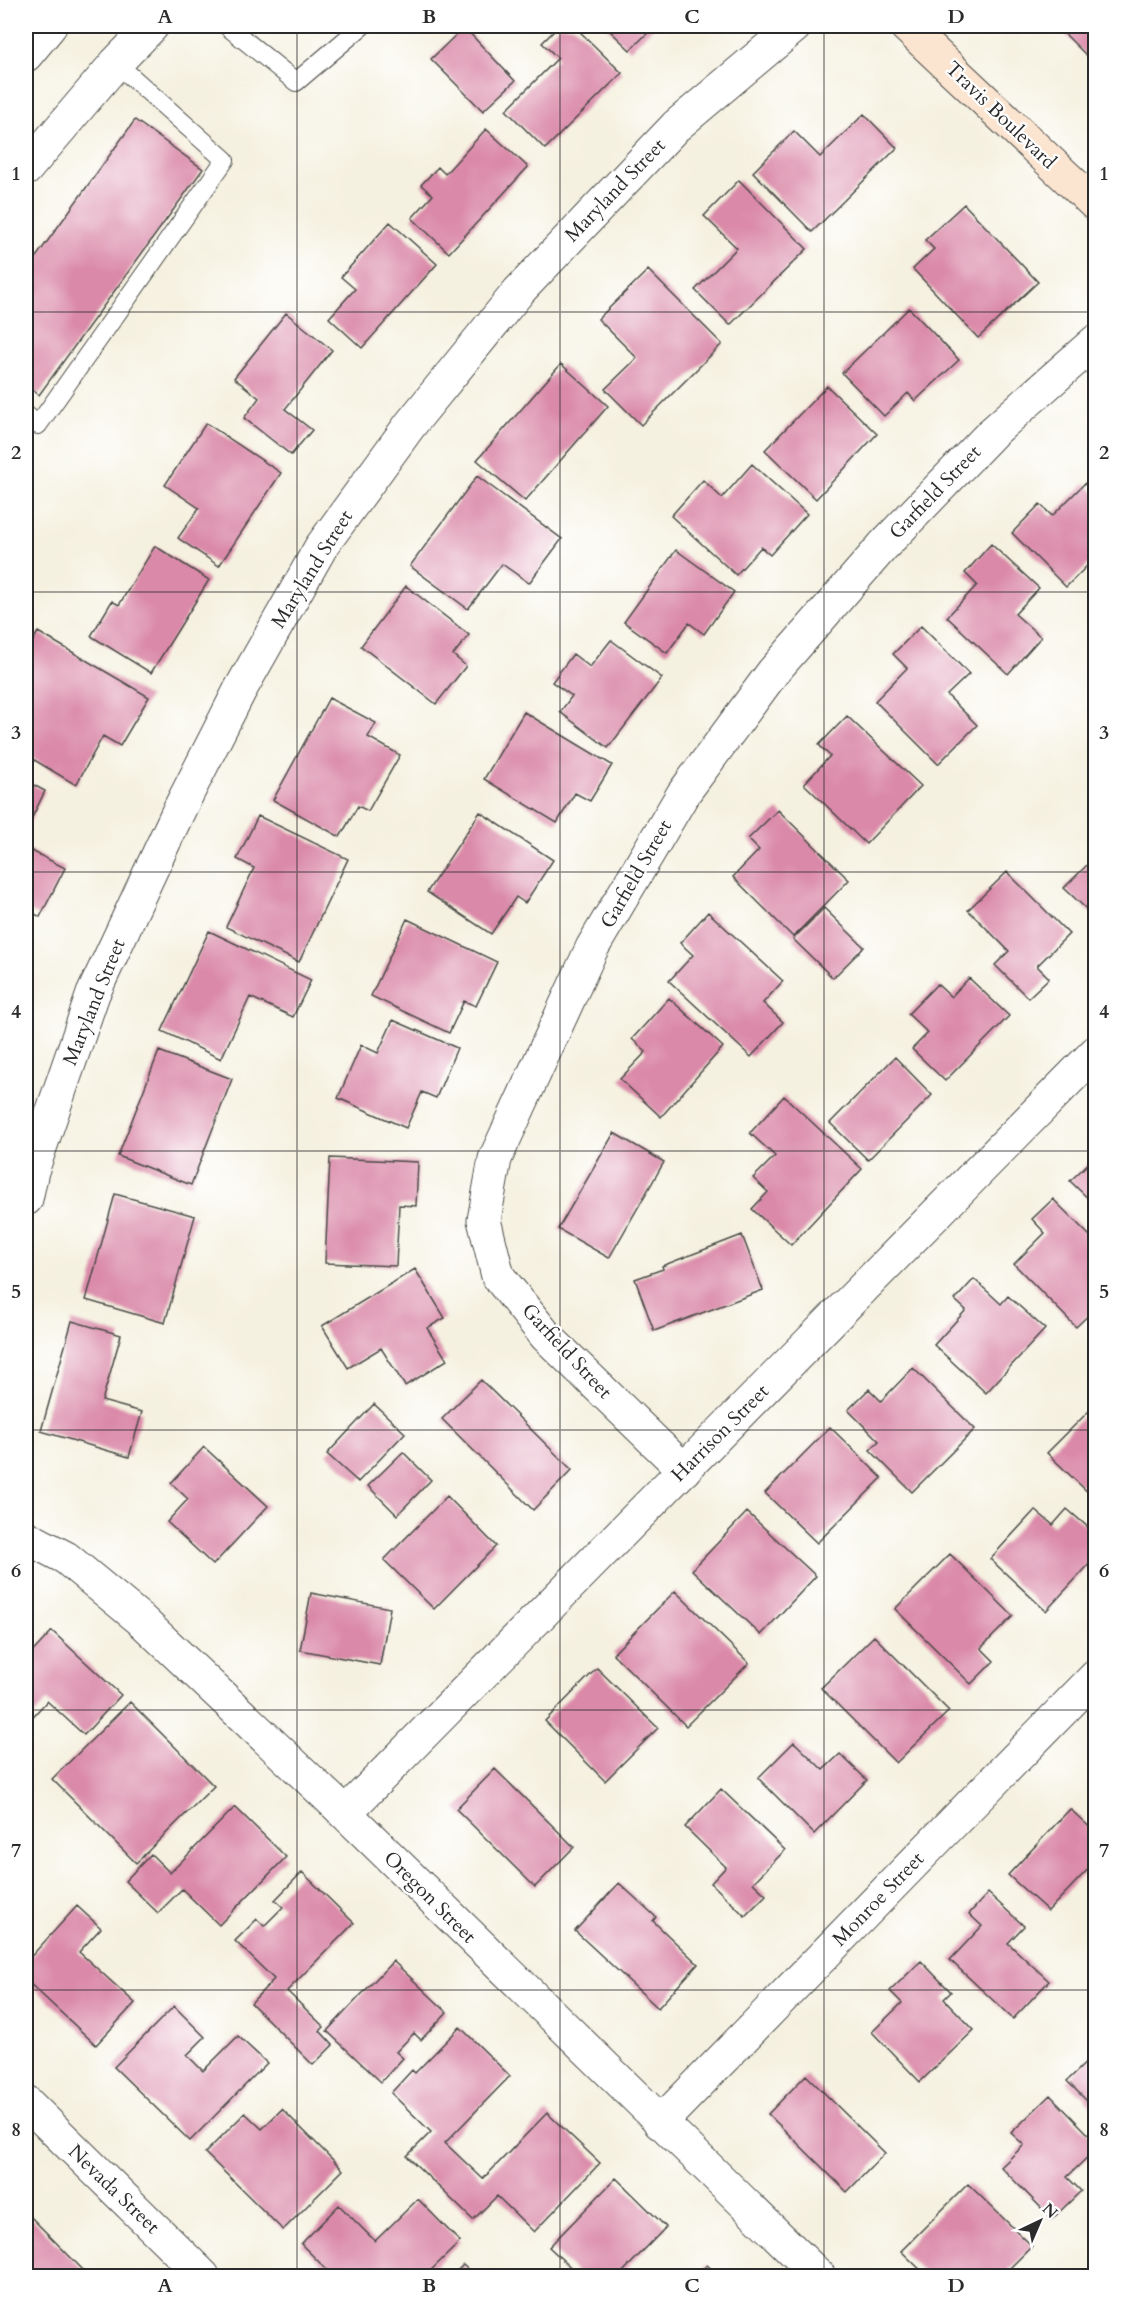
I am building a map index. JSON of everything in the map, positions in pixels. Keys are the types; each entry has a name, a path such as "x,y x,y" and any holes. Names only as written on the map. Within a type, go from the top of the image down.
{"main road":[{"name":"Travis Boulevard","path":"906,26 1095,205"}],"street":[{"path":"26,55 50,26"},
{"path":"26,170 116,63 152,26"},
{"name":"Maryland Street","path":"26,1199 32,1171 93,994 240,690 321,547 410,425 519,291 676,126 795,26"},
{"name":"Garfield Street","path":"684,1470 546,1336 498,1276 484,1220 495,1159 592,948 683,794 773,672 883,546 992,433 1095,341"},
{"name":"Harrison Street","path":"345,1813 1095,1052"},
{"name":"Oregon Street","path":"26,1537 66,1558 141,1619 345,1813 819,2277"},
{"name":"Monroe Street","path":"660,2123 1095,1676"},
{"name":"Nevada Street","path":"26,2102 203,2277"}],"lane":[{"path":"227,26 296,82 362,26"},
{"path":"26,415 38,425 225,160 116,63"}],"building":[{"path":"559,26 574,26 622,73 545,149 506,110 558,58 542,43"},
{"path":"605,26 655,26 630,50"},
{"path":"1057,26 1096,26 1096,45 1086,55"},
{"path":"464,27 515,81 483,111 431,59"},
{"path":"864,114 897,148 812,232 753,172 794,131 820,157"},
{"path":"135,120 203,169 39,395 26,385 26,271"},
{"path":"486,129 528,167 449,253 412,218 433,195 421,185 438,167 445,174"},
{"path":"739,180 807,249 730,325 695,290 737,248 704,216"},
{"path":"964,204 1038,282 978,338 913,269 934,249 925,240"},
{"path":"390,222 437,264 362,348 329,318 355,289 341,277"},
{"path":"648,270 722,344 641,425 605,389 637,358 598,319"},
{"path":"909,308 959,360 915,401 908,393 884,416 842,373"},
{"path":"286,313 332,350 285,409 312,430 291,455 244,418 259,398 234,378"},
{"path":"561,364 608,406 525,501 477,460"},
{"path":"827,386 877,434 816,499 765,450"},
{"path":"206,423 281,473 219,566 178,538 199,508 165,485"},
{"path":"752,464 807,514 770,555 761,547 736,575 671,516 703,480 722,498"},
{"path":"477,476 562,539 529,583 502,564 468,609 410,566"},
{"path":"1085,483 1096,494 1096,569 1090,563 1066,587 1012,533 1040,504 1052,516"},
{"path":"991,544 1039,588 1015,614 1041,637 1008,674 947,617 977,585 965,573"},
{"path":"155,546 209,580 151,673 91,636 112,601 119,605"},
{"path":"676,550 734,592 704,634 689,623 667,653 624,622"},
{"path":"406,586 469,635 453,655 466,666 436,704 361,646"},
{"path":"921,626 969,674 947,695 977,725 938,764 875,701 907,668 893,654"},
{"path":"38,632 149,697 120,746 103,736 76,785 26,755 26,652"},
{"path":"611,640 662,678 608,748 560,712 572,696 552,682 573,654 590,667"},
{"path":"329,698 376,723 368,737 400,755 368,811 358,806 340,837 273,800"},
{"path":"524,712 612,765 590,801 575,793 557,823 484,779"},
{"path":"847,716 921,786 866,844 804,784 830,756 819,745"},
{"path":"26,781 45,791 26,830"},
{"path":"778,810 849,880 793,937 733,877 759,850 748,839"},
{"path":"480,812 553,860 525,903 516,897 491,934 427,892"},
{"path":"258,816 348,859 299,962 226,927 254,868 237,859"},
{"path":"26,848 65,868 40,917 26,909"},
{"path":"1096,856 1096,918 1064,888"},
{"path":"1007,872 1069,934 1037,966 1049,978 1028,998 995,965 1009,951 968,910"},
{"path":"824,908 864,947 833,978 793,939"},
{"path":"708,912 783,981 763,1003 783,1022 751,1057 669,981 693,955 680,943"},
{"path":"407,919 497,962 476,1006 464,1001 449,1033 371,996"},
{"path":"209,931 311,980 293,1017 250,997 221,1059 162,1031"},
{"path":"969,978 1009,1016 945,1081 912,1049 928,1033 908,1014 937,984 951,997"},
{"path":"669,998 723,1047 661,1117 620,1079 646,1052 632,1039"},
{"path":"393,1020 457,1048 436,1098 422,1092 406,1128 338,1098 361,1045 378,1053"},
{"path":"159,1051 232,1079 191,1185 118,1156"},
{"path":"895,1057 932,1095 868,1160 830,1123"},
{"path":"784,1096 862,1169 791,1245 752,1209 768,1192 753,1178 775,1156 750,1133"},
{"path":"614,1133 664,1162 609,1258 558,1229"},
{"path":"1096,1156 1096,1206 1070,1181"},
{"path":"330,1158 418,1162 416,1206 399,1205 396,1266 325,1263"},
{"path":"115,1194 195,1216 165,1323 86,1300"},
{"path":"1053,1199 1096,1242 1096,1308 1076,1327 1014,1264 1045,1233 1032,1219"},
{"path":"742,1235 763,1290 654,1331 635,1279"},
{"path":"415,1269 445,1318 427,1328 447,1360 405,1386 381,1348 348,1368 322,1326"},
{"path":"974,1279 1001,1304 1008,1296 1045,1329 986,1393 934,1345 966,1310 955,1300"},
{"path":"72,1321 121,1335 102,1401 142,1412 129,1457 41,1431"},
{"path":"913,1368 975,1429 912,1492 870,1450 879,1441 848,1410 869,1389 881,1401"},
{"path":"481,1380 572,1470 533,1510 442,1419"},
{"path":"374,1404 405,1433 358,1482 327,1454"},
{"path":"1096,1404 1096,1500 1047,1453"},
{"path":"830,1427 882,1478 817,1543 765,1493"},
{"path":"204,1447 268,1506 213,1565 167,1522 188,1499 171,1483"},
{"path":"403,1452 431,1480 397,1515 368,1486"},
{"path":"447,1496 496,1546 434,1609 384,1560"},
{"path":"1067,1509 1096,1534 1096,1557 1046,1611 990,1559 1035,1510 1053,1525"},
{"path":"747,1512 816,1576 761,1635 692,1570"},
{"path":"950,1554 1013,1616 981,1648 994,1661 971,1684 895,1609"},
{"path":"675,1591 749,1663 686,1726 613,1654"},
{"path":"311,1593 390,1608 380,1665 300,1650"},
{"path":"52,1631 121,1695 84,1735 47,1701 26,1724 26,1659"},
{"path":"874,1636 949,1711 896,1763 821,1688"},
{"path":"597,1668 658,1728 605,1781 545,1721"},
{"path":"130,1702 214,1786 136,1863 52,1779"},
{"path":"794,1742 823,1770 840,1754 867,1780 814,1834 758,1778"},
{"path":"495,1769 574,1847 535,1887 456,1809"},
{"path":"721,1789 785,1850 753,1883 766,1895 745,1916 711,1883 726,1867 685,1827"},
{"path":"235,1807 286,1857 219,1925 182,1889 158,1913 125,1881 151,1854 170,1873"},
{"path":"1070,1809 1096,1833 1096,1861 1048,1911 1008,1875"},
{"path":"302,1872 354,1923 287,1991 324,2027 320,2031 333,2045 313,2065 251,2003 274,1979 235,1941 257,1919 264,1926 283,1907 275,1900"},
{"path":"619,1883 656,1917 653,1921 698,1964 658,2008 575,1931"},
{"path":"988,1893 1024,1926 1008,1943 1049,1981 1013,2019 950,1960 982,1926 969,1914"},
{"path":"77,1906 101,1928 79,1952 135,2003 96,2045 26,1980 26,1962"},
{"path":"393,1961 447,2012 421,2040 414,2033 396,2052 403,2058 381,2082 327,2031"},
{"path":"921,1961 951,1992 944,1999 974,2030 920,2082 872,2032 902,2003 890,1991"},
{"path":"174,2006 205,2037 187,2055 203,2071 238,2036 267,2063 190,2141 114,2067"},
{"path":"460,2027 510,2076 445,2143 483,2179 547,2113 600,2163 534,2232 497,2196 473,2220 407,2156 431,2132 391,2093 412,2070 415,2073"},
{"path":"1096,2053 1096,2110 1067,2081"},
{"path":"806,2075 885,2153 847,2192 768,2114"},
{"path":"1050,2095 1096,2142 1096,2149 1067,2177 1081,2191 1052,2219 1001,2167 1024,2145 1011,2133"},
{"path":"282,2109 343,2170 283,2230 205,2153 245,2113 262,2129"},
{"path":"616,2178 666,2227 619,2276 580,2276 549,2247"},
{"path":"968,2184 1032,2246 1002,2276 927,2276 901,2251"},
{"path":"418,2199 460,2242 425,2276 333,2276 301,2244 339,2205 375,2241"},
{"path":"26,2212 89,2276 26,2276"},
{"path":"463,2265 475,2276 452,2276"},
{"path":"707,2265 719,2276 695,2276"}]}
